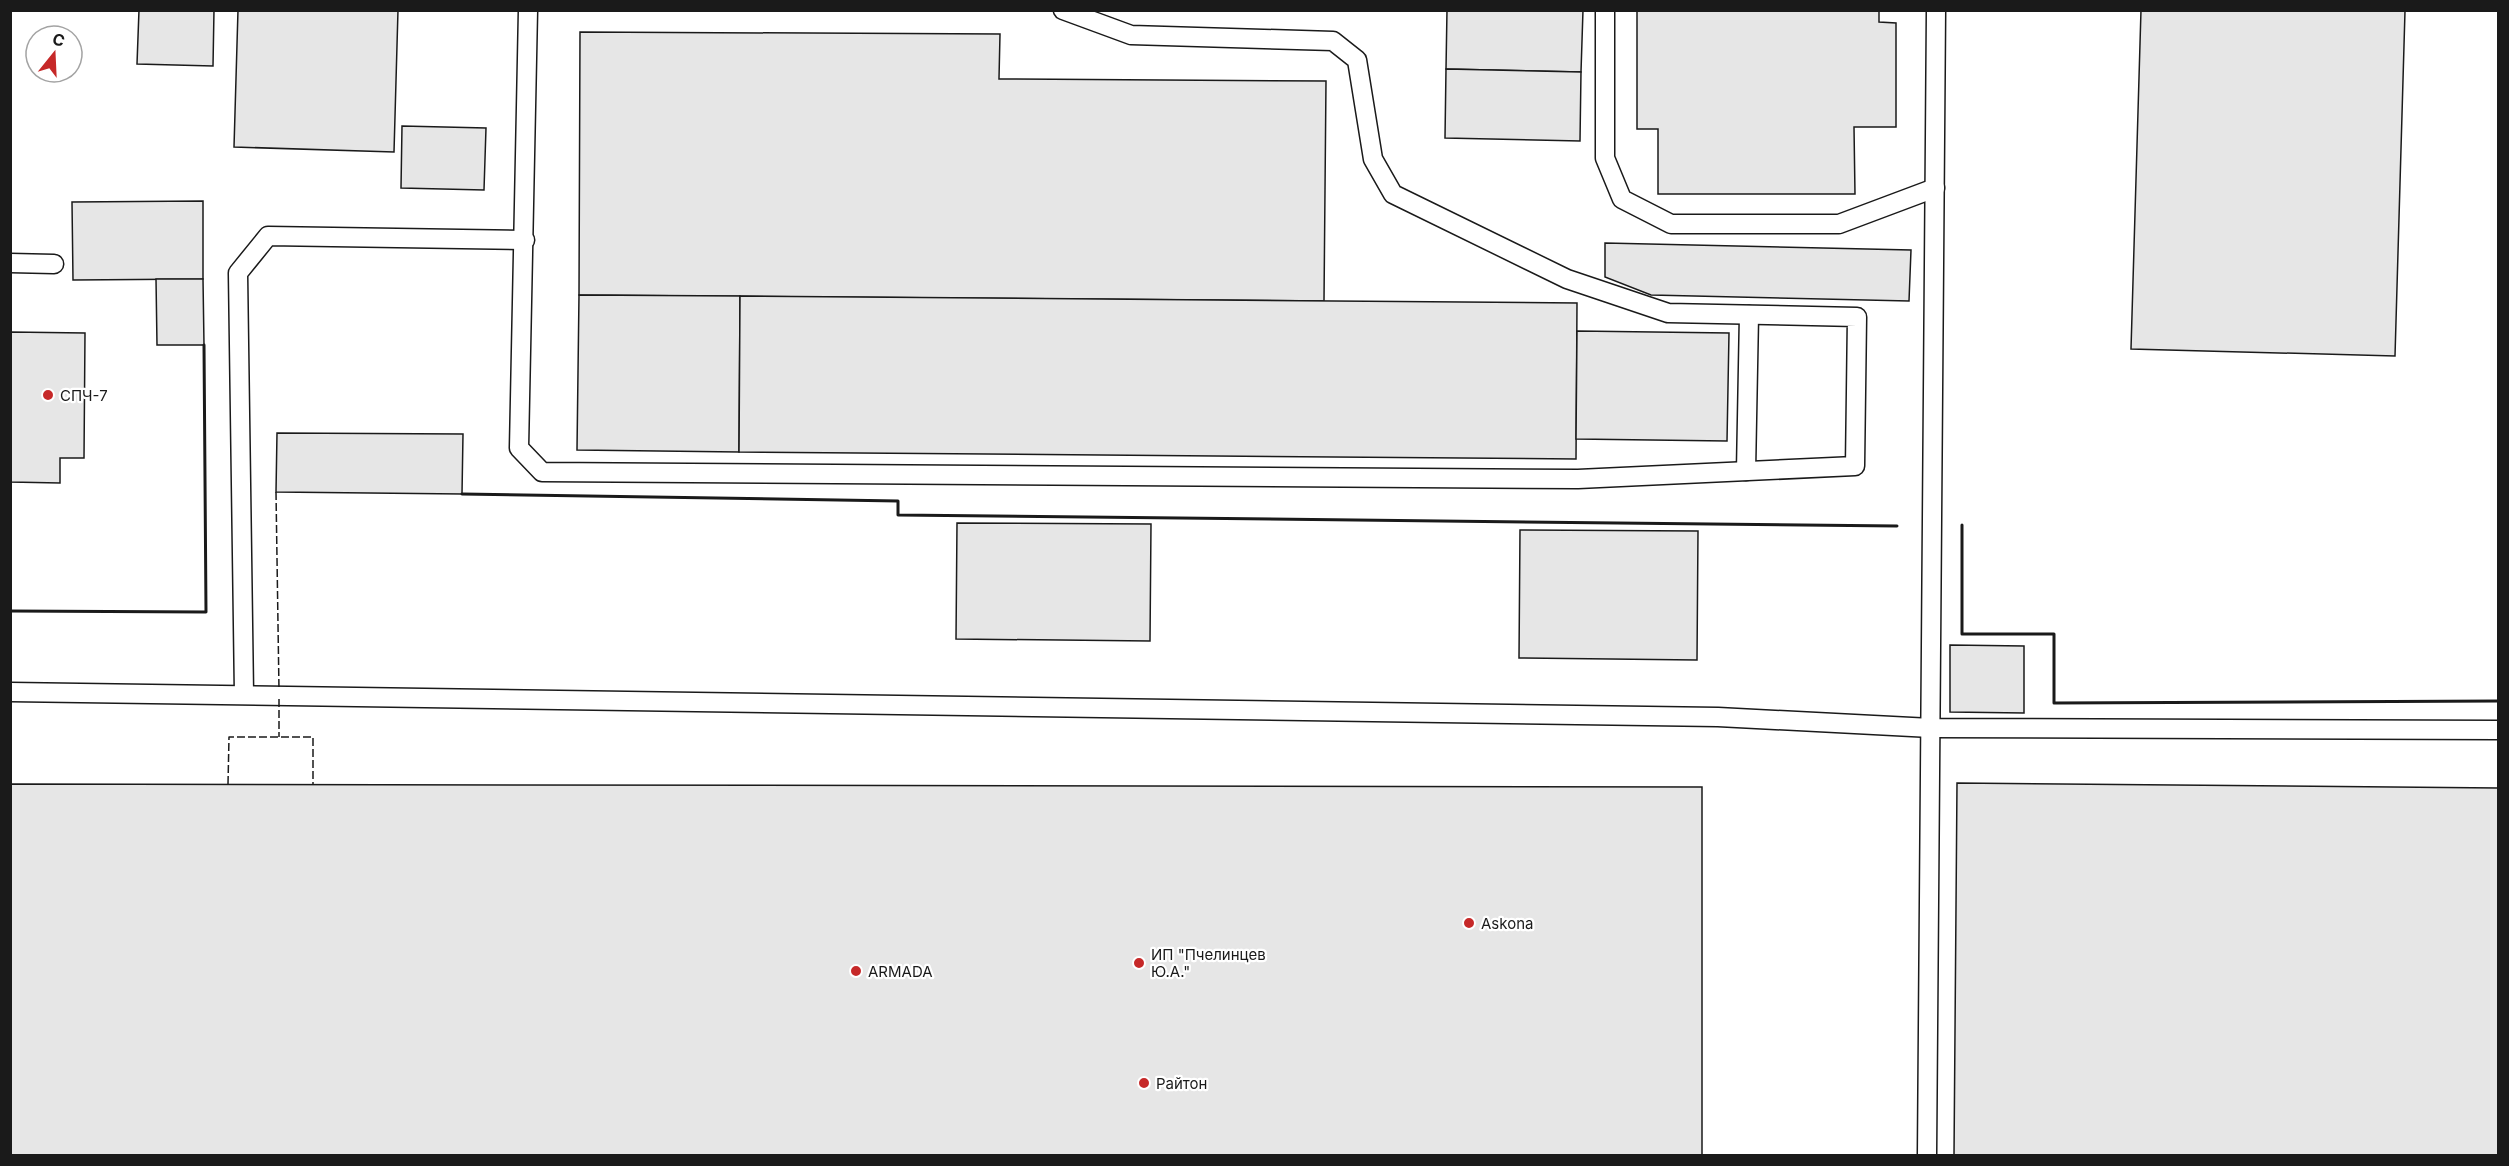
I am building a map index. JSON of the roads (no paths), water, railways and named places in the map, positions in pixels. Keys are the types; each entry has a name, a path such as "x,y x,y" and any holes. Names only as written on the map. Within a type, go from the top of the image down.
{"lane":[{"path":"528,10 519,448 542,472 1578,479 1855,466 1857,317 1668,313 1567,279 1393,194 1373,159 1357,60 1333,41 1131,34 1063,10"},
{"path":"1605,10 1605,158 1622,199 1671,224 1839,224 1935,188"},
{"path":"1927,1155 1936,10"},
{"path":"244,694 238,273 268,236 525,240"},
{"path":"10,263 54,264"},
{"path":"1746,471 1749,315"},
{"path":"10,692 1718,717 1931,728 2499,730"}],"place":[{"name":"СПЧ-7","path":"48,395"},
{"name":"Askona","path":"1469,923"},
{"name":"ИП \"Пчелинцев Ю.А.\"","path":"1139,963"},
{"name":"ARMADA","path":"856,971"},
{"name":"Райтон","path":"1144,1083"}]}
